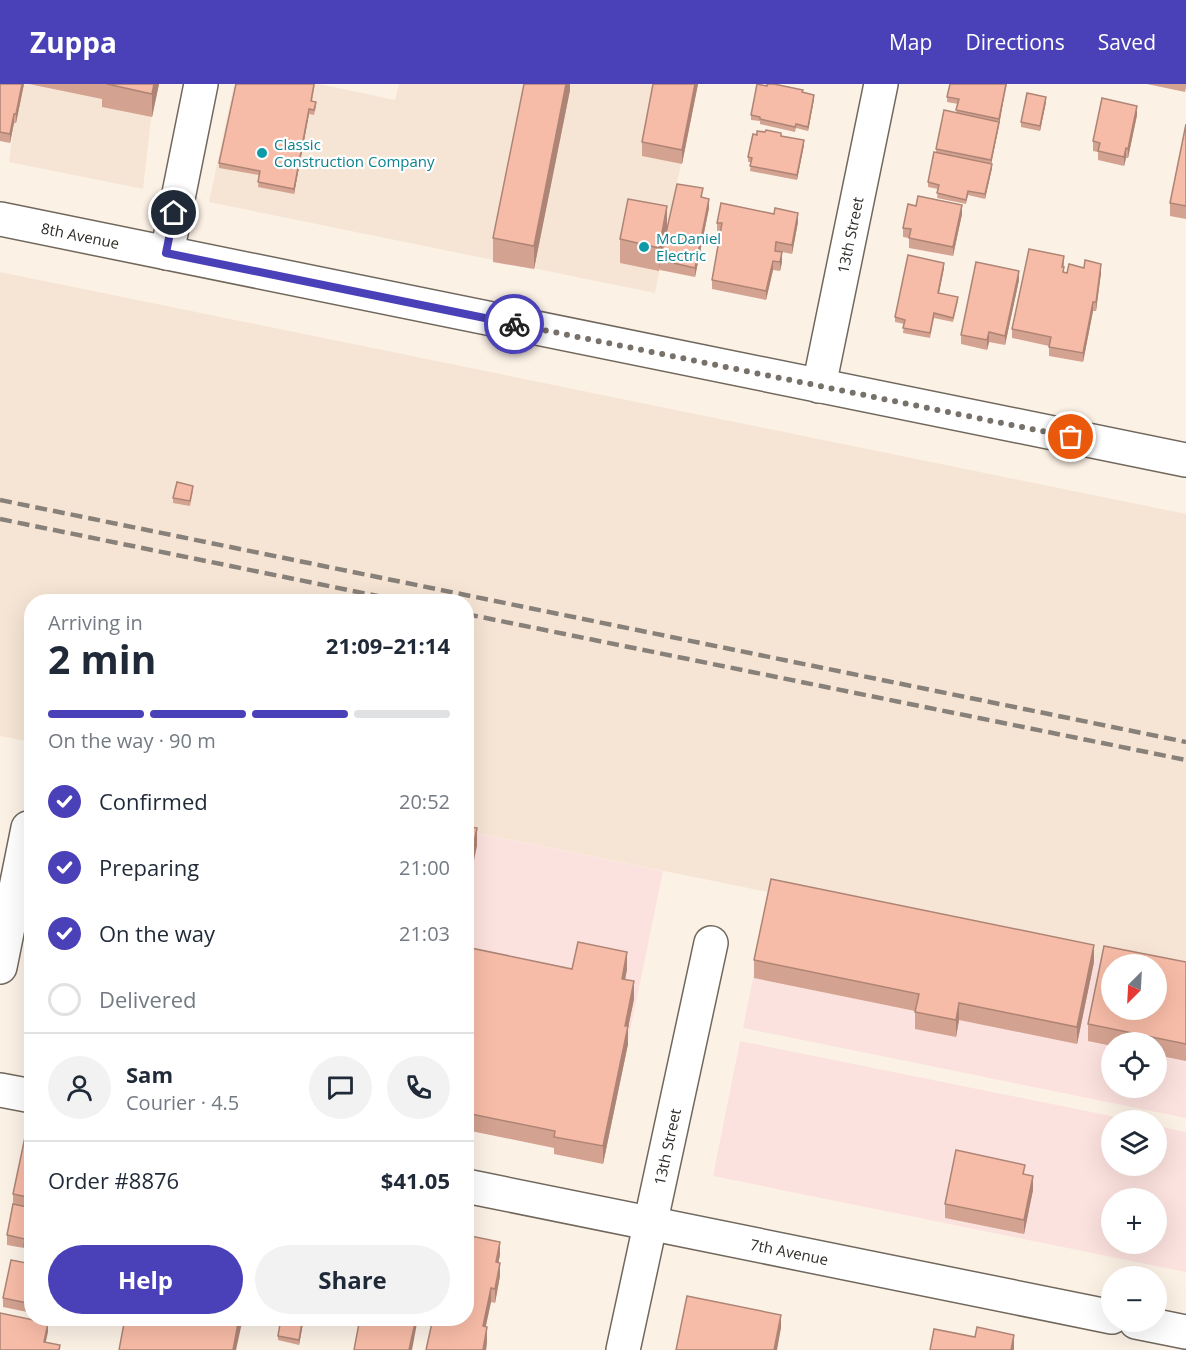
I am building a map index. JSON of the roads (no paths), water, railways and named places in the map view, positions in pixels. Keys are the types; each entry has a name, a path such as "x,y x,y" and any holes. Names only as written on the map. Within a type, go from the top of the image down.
{"street":[{"path":"166,253 201,84"},
{"name":"13th Street","path":"819,386 881,84"},
{"name":"8th Avenue","path":"0,219 1186,460"},
{"path":"0,967 24,848"},
{"name":"13th Street","path":"623,1350 711,943"},
{"path":"0,1090 24,1094"},
{"name":"7th Avenue","path":"474,1188 1101,1315"},
{"path":"1167,1328 1186,1332"}],"railway":[{"path":"0,500 461,594"},
{"path":"0,519 368,594"},
{"path":"474,597 1186,742"},
{"path":"474,616 1186,760"}],"place":[{"name":"Classic Construction Company","path":"262,153"},
{"name":"McDaniel Electric","path":"644,247"}]}
